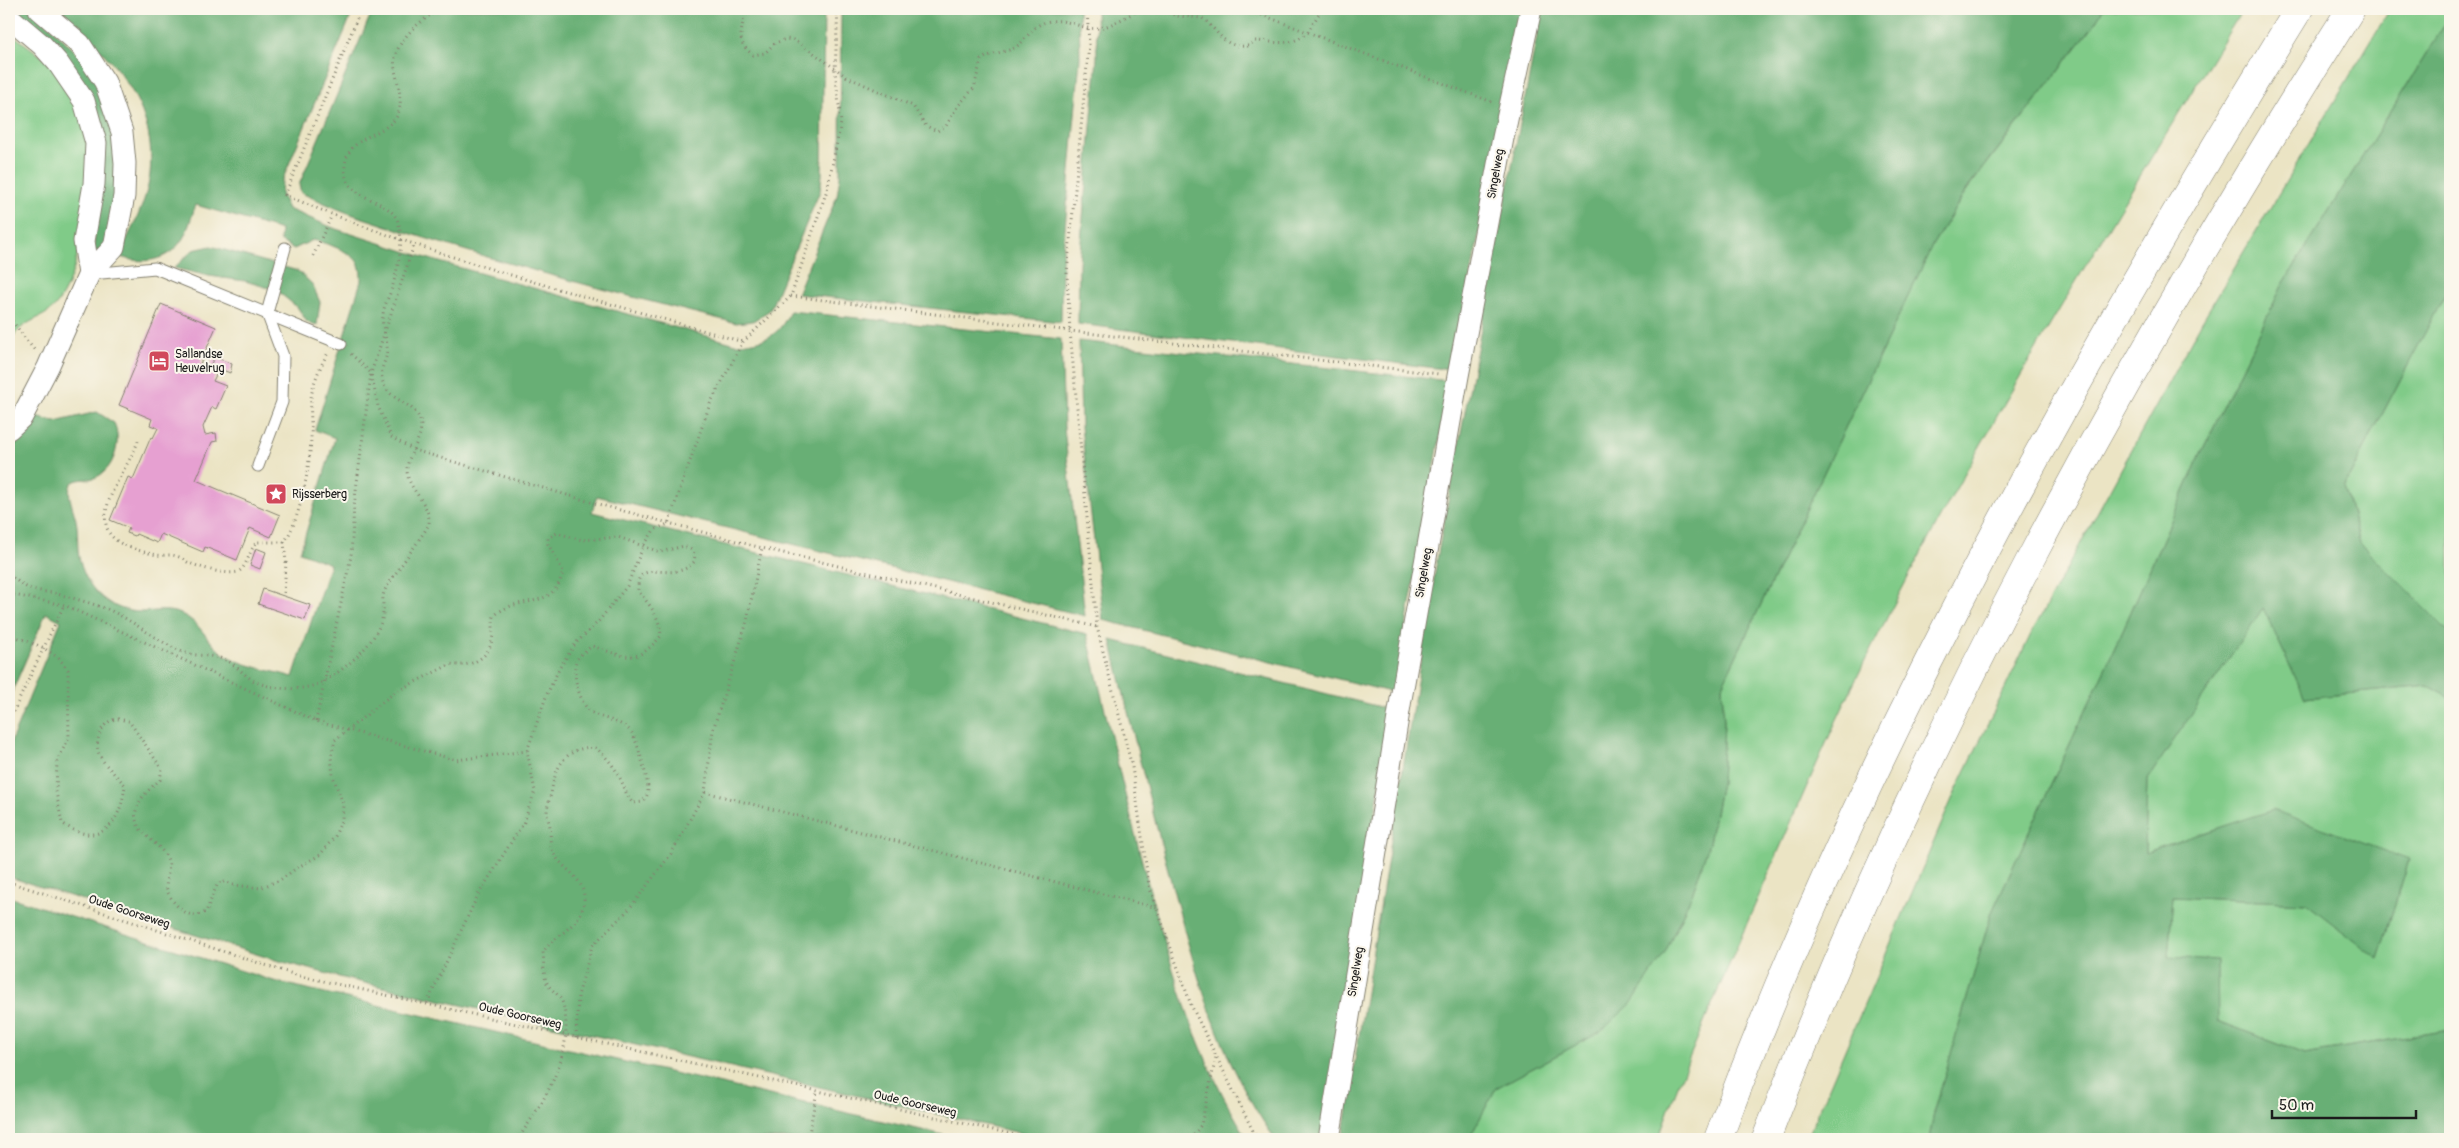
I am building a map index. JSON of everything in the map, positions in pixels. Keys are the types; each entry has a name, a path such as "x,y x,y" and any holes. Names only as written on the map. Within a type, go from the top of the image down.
{"highway":[{"path":"1718,1139 1793,954 1860,804 1970,579 2080,377 2173,216 2299,9"},
{"path":"1766,1139 1824,994 1886,855 1993,632 2064,496 2139,361 2295,97 2351,9"}],"street":[{"path":"9,429 22,417 48,367 89,274 114,247 121,219 125,163 122,132 105,82 95,64 80,44 39,9"},
{"name":"Singelweg","path":"1329,1139 1403,689 1458,376 1509,108 1532,9"},
{"path":"9,16 42,45 58,63 84,101 89,117 96,143 94,184 84,241 89,274"}],"lane":[{"path":"258,466 282,402 283,356 267,314 285,248"},
{"path":"89,274 154,268 341,344"}],"path":[{"path":"361,9 285,195 400,240 743,342"},
{"path":"9,575 29,588 68,597 108,610 186,653 224,659 256,682 286,689 323,683 361,655 384,614 383,592 400,564 426,533 430,524 427,512 408,476 407,468 418,442 420,420 413,410 395,398 385,388 381,376 382,364 387,351 382,314 398,264 400,227 394,214 384,205 359,194 348,184 345,167 348,155 357,142 382,127 390,125 398,114 400,99 394,67 395,52 400,42 428,16 440,9"},
{"path":"742,9 740,36 744,48 753,55 765,53 775,43 786,39 793,40 802,44 835,70 912,106 926,126 937,131 946,126 957,107 974,88 981,60 998,51 1012,49 1021,43 1033,28 1042,23 1065,21 1089,28 1103,28 1142,9"},
{"path":"427,1003 478,896 524,822 535,791 527,751 547,694 560,667 576,643 598,622 627,586 643,547 654,530 668,524 710,404 743,342 791,296 827,190 841,123 835,70 838,9"},
{"path":"1087,9 1089,44 1067,274 1070,331 1097,627 1132,767 1149,886 1191,1005 1257,1139"},
{"path":"1159,9 1177,16 1202,18 1226,42 1236,47 1248,46 1254,41 1284,43 1294,40 1306,33 1322,9"},
{"path":"1237,9 1257,13 1509,108"},
{"path":"313,256 332,215"},
{"path":"316,721 351,556 354,506 371,373 383,331 414,244"},
{"path":"791,296 1070,331 1458,376"},
{"path":"9,317 48,367"},
{"path":"284,593 286,562 284,542 293,526 305,485 312,441 312,393 320,369 329,351 341,344 371,373 378,406 391,437 414,450 668,524 1097,627"},
{"path":"138,441 106,509 106,528 116,540 124,545 152,554 175,555 191,564 228,573 242,570 257,542 284,542"},
{"path":"9,634 42,647 59,658 68,670 69,738 58,761 56,792 62,823 74,831 88,836 103,830 115,821 123,804 125,785 99,754 98,738 102,728 108,723 117,719 129,722 162,769 160,780 149,788 137,805 135,817 140,828 166,856 169,865 167,889 172,899 182,911 195,915 206,912 217,885 221,881 233,885 260,888 280,880 320,855 334,836 342,820 343,804 334,776 331,756 335,740 395,692 451,664 462,666 474,663 486,652 492,641 494,616 502,608 547,597 560,583 563,571 548,544 548,538 557,533 582,540 618,538 660,552 684,546 692,550 695,555 694,562 687,568 674,572 660,571 644,574 639,579 638,591 658,618 661,636 640,656 628,657 592,646 580,655 576,663 578,686 584,706 592,713 610,719 631,732 639,751 648,790 646,798 642,802 633,803 627,797 622,780 610,760 595,747 582,747 573,751 558,766 553,778 547,812 551,848 558,861 582,884 584,891 583,907 572,927 552,940 543,952 547,983 561,998 565,1014 566,1036 562,1056 544,1100 518,1139"},
{"path":"576,1038 578,996 592,946 629,910 671,854 704,792 713,730 746,626 762,548"},
{"path":"9,594 64,606 316,721 456,760 527,751"},
{"path":"9,721 42,647 64,606"},
{"path":"704,792 1156,908"},
{"name":"Oude Goorseweg","path":"9,882 296,975 1034,1139"},
{"path":"1191,1139 1201,1125 1216,1057"},
{"path":"808,1139 817,1091"}],"green space":[{"path":"9,9 33,9 94,70 107,103 117,159 112,235 100,251 94,251 97,127"},
{"path":"56,9 354,9 282,181 281,194 288,209 336,229 436,261 736,344 755,342 769,337 780,327 790,311 1061,339 1064,428 1085,616 597,496 592,512 1087,634 1141,855 1178,985 1201,1048 1215,1079 1248,1139 1046,1139 343,978 272,959 9,877 9,746 61,621 46,613 9,699 9,453 37,417 55,422 97,412 114,423 117,446 112,462 107,469 94,478 74,481 69,491 77,525 79,556 88,582 102,598 111,604 131,611 170,611 181,614 192,621 216,648 229,657 246,664 293,677 330,564 300,552 335,438 315,430 361,281 358,263 348,253 313,240 294,249 280,241 281,230 196,205 182,240 166,255 142,261 118,256 146,195 150,174 150,147 146,123 137,101 125,80 110,61"},
{"path":"373,9 824,9 822,175 820,191 770,310 753,321 736,323 594,287 453,247 353,215 301,193 299,185"},
{"path":"841,9 1079,9 1080,58 1062,262 1061,322 797,294 837,196 840,176"},
{"path":"1096,9 1524,9 1452,370 1078,324 1079,263 1097,58"},
{"path":"1542,9 2103,9 2093,26 1967,189 1933,244 1722,686 1724,723 1721,783 1709,843 1693,892 1665,953 1631,1004 1600,1032 1496,1088 1469,1139 1342,1139 1439,548"},
{"path":"2103,9 2243,9 2145,168 2001,410 1955,491 1867,657 1836,720 1703,1026 1679,1082 1658,1139 1469,1139 1496,1088 1600,1032 1693,892 1709,843 1721,783 1724,723 1722,686 1933,244 1967,190 2093,26"},
{"path":"2390,9 2450,9 2450,16 2282,286 2201,453 2122,632 1991,914 1934,1113 1929,1139 1807,1139 1952,799 2031,634 2202,321"},
{"path":"2450,16 2450,285 2344,487 2360,543 2450,633 2450,698 2428,686 2305,698 2263,608 2147,780 2145,852 2273,810 2409,860 2378,959 2306,903 2173,897 2168,957 2217,960 2218,1021 2304,1054 2450,1030 2450,1139 1929,1139 1934,1113 1991,914 2122,632 2201,453 2282,286"},
{"path":"9,32 50,64 66,83 84,119 90,137 92,152 83,224 73,272 67,287 54,308 20,328 9,344"},
{"path":"211,246 298,271 312,284 320,302 317,325 307,322 298,308 276,290 245,281 209,276 174,268 193,250"},
{"path":"2450,285 2450,633 2360,543 2344,487"},
{"path":"1079,341 1450,381 1394,693 1103,620 1081,427"},
{"path":"2263,607 2305,698 2428,686 2450,698 2450,1030 2304,1054 2218,1021 2168,957 2173,897 2307,903 2378,959 2409,860 2145,853 2147,780"},
{"path":"1111,640 1392,710 1322,1139 1275,1139 1256,1110 1225,1049 1201,985 1181,919 1148,794"},
{"path":"9,897 277,982 961,1139 9,1139"}],"building":[{"path":"161,304 216,327 200,364 218,371 213,381 226,386 216,409 212,407 203,427 205,435 216,433 217,441 212,442 196,480 280,515 271,537 250,528 237,560 205,547 203,552 161,534 157,543 136,534 135,536 127,533 129,528 110,520 128,477 133,479 151,437 153,438 158,428 150,425 152,419 119,405"},
{"path":"215,357 232,364 230,373 210,365"},
{"path":"256,548 266,552 260,569 250,565"},
{"path":"263,589 310,605 305,620 258,604"}],"place":[{"name":"Sallandse Heuvelrug","path":"159,361"},
{"name":"Rijsserberg","path":"276,494"}]}
